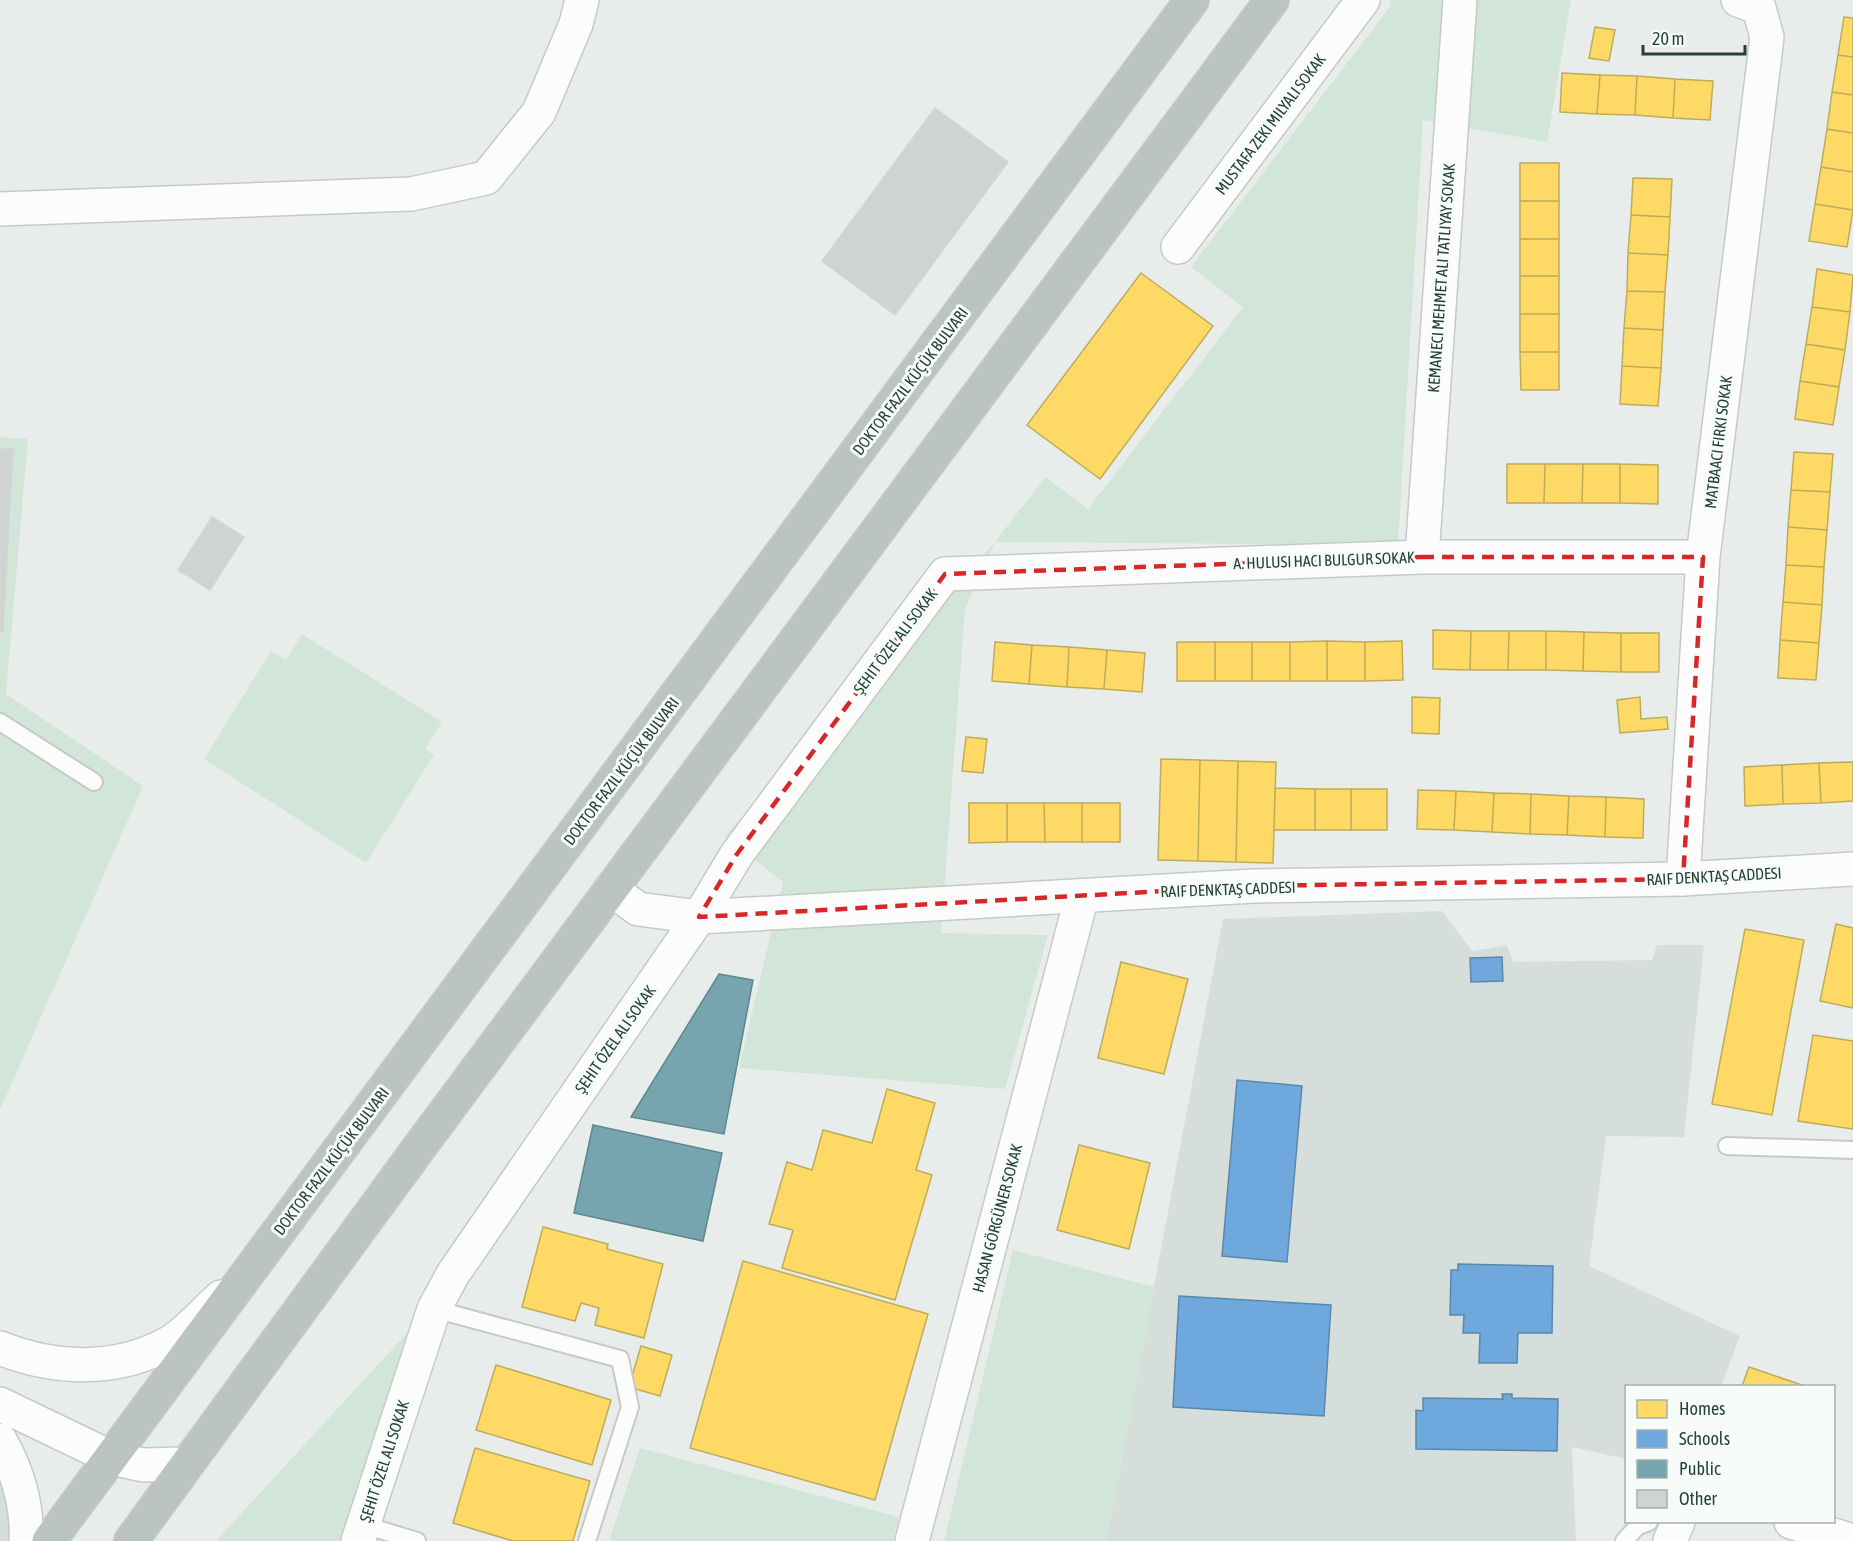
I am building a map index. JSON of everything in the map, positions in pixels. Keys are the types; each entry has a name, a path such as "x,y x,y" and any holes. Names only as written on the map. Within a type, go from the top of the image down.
{"highway":[{"path":"131,1541 185,1464 1272,0"},
{"path":"49,1541 1190,3"}],"street":[{"path":"0,209 411,194 486,178 539,112 576,24 582,0"},
{"path":"1178,248 1363,0"},
{"path":"1460,0 1422,557 1703,557"},
{"path":"1683,879 1703,557 1767,37 1748,4"},
{"name":"ŞEHIT ÖZEL ALI SOKAK","path":"361,1533 434,1309 453,1274 699,917 737,854 945,574 1422,557"},
{"name":"RAIF DENKTAŞ CADDESI","path":"611,890 638,909 699,917 1254,886 1683,879 1853,869"},
{"name":"HASAN GÖRGÜNER SOKAK","path":"912,1541 1082,896"},
{"path":"0,1348 64,1365 122,1362 170,1342 249,1272"},
{"path":"0,1404 112,1458 143,1464 185,1464"},
{"path":"0,1440 14,1465 22,1488 26,1541"},
{"path":"1797,1523 1853,1541"}],"lane":[{"path":"0,722 94,782"},
{"path":"1726,1146 1853,1150"},
{"path":"434,1309 620,1359 630,1407 587,1541"},
{"path":"1624,1541 1638,1526 1668,1526"},
{"path":"361,1533 417,1541"}],"highlighted area":[{"path":"1422,557 1703,557 1683,879 1254,886 699,917 737,854 945,574"}],"shaded area":[{"path":"1442,911 1472,951 1507,945 1513,962 1652,960 1657,945 1704,945 1684,1137 1606,1136 1589,1266 1740,1336 1721,1385 1625,1385 1625,1459 1572,1447 1576,1541 1106,1541 1223,919"},
{"path":"0,1441 23,1541 0,1541"}],"green space":[{"path":"1391,0 1571,0 1547,142 1423,120 1398,545 995,542 1045,477 1088,509 1243,307 1191,267 1389,8"},
{"path":"0,437 28,439 6,694 143,786 0,1110"},
{"path":"995,542 965,609 941,933 1048,935 1005,1089 739,1068 783,882 725,836"},
{"path":"302,634 442,722 425,749 434,755 366,863 204,759 271,651 286,660"},
{"path":"1013,1250 1154,1287 1106,1541 944,1541"},
{"path":"407,1333 343,1541 216,1541"},
{"path":"640,1448 899,1517 893,1541 609,1541"}],"building: Homes":[{"path":"1844,17 1853,18 1853,57 1838,55"},
{"path":"1595,27 1615,30 1609,61 1589,58"},
{"path":"1838,55 1853,57 1853,95 1832,92"},
{"path":"1562,73 1600,75 1597,114 1560,112"},
{"path":"1600,75 1637,76 1635,115 1597,114"},
{"path":"1637,76 1675,79 1673,118 1635,115"},
{"path":"1675,79 1713,81 1710,120 1673,118"},
{"path":"1832,92 1853,95 1853,133 1827,129"},
{"path":"1827,129 1853,133 1853,172 1821,167"},
{"path":"1520,163 1559,163 1559,201 1520,201"},
{"path":"1821,167 1853,172 1853,210 1815,204"},
{"path":"1633,178 1672,179 1670,217 1631,215"},
{"path":"1520,201 1559,201 1559,239 1520,239"},
{"path":"1815,204 1853,210 1847,247 1809,241"},
{"path":"1631,215 1670,217 1668,255 1628,253"},
{"path":"1520,239 1559,239 1559,276 1520,276"},
{"path":"1628,253 1668,255 1665,292 1627,291"},
{"path":"1817,269 1853,275 1850,312 1812,307"},
{"path":"1141,273 1213,326 1100,479 1027,425"},
{"path":"1520,276 1559,276 1559,314 1520,314"},
{"path":"1627,291 1665,292 1663,330 1624,328"},
{"path":"1812,307 1850,312 1845,350 1806,344"},
{"path":"1520,314 1559,314 1559,352 1520,352"},
{"path":"1624,328 1663,330 1661,368 1622,366"},
{"path":"1806,344 1845,350 1839,387 1800,381"},
{"path":"1520,352 1559,352 1559,390 1521,390"},
{"path":"1622,366 1661,368 1658,406 1620,404"},
{"path":"1800,381 1839,387 1833,425 1795,419"},
{"path":"1794,452 1833,454 1830,492 1791,490"},
{"path":"1507,464 1545,464 1544,503 1507,503"},
{"path":"1545,464 1583,464 1582,503 1544,503"},
{"path":"1583,464 1620,464 1620,503 1582,503"},
{"path":"1620,464 1658,465 1658,504 1620,503"},
{"path":"1791,490 1830,492 1827,530 1788,527"},
{"path":"1788,527 1827,530 1824,567 1786,565"},
{"path":"1786,565 1824,567 1822,605 1783,602"},
{"path":"1783,602 1822,605 1819,643 1780,640"},
{"path":"1433,630 1471,631 1470,670 1433,669"},
{"path":"1471,631 1509,631 1508,670 1470,670"},
{"path":"1509,631 1546,631 1546,670 1508,670"},
{"path":"1546,631 1584,632 1583,671 1546,670"},
{"path":"1584,632 1621,633 1621,672 1583,671"},
{"path":"1621,633 1659,633 1659,672 1621,672"},
{"path":"1780,640 1819,643 1816,680 1778,678"},
{"path":"1327,641 1365,642 1365,681 1327,681"},
{"path":"1327,641 1327,681 1290,681 1290,642"},
{"path":"1402,641 1403,680 1365,681 1365,642"},
{"path":"995,642 1032,645 1029,684 992,681"},
{"path":"1177,642 1215,642 1215,681 1177,681"},
{"path":"1215,642 1252,642 1252,681 1215,681"},
{"path":"1252,642 1290,642 1290,681 1252,681"},
{"path":"1032,645 1069,647 1067,687 1029,684"},
{"path":"1069,647 1107,650 1104,689 1067,687"},
{"path":"1107,650 1145,653 1142,692 1104,689"},
{"path":"1412,697 1440,698 1439,734 1412,733"},
{"path":"1640,697 1641,719 1667,717 1668,729 1620,733 1617,700"},
{"path":"966,737 987,739 983,773 962,771"},
{"path":"1161,759 1200,760 1198,861 1158,860"},
{"path":"1200,760 1238,761 1236,862 1198,861"},
{"path":"1238,761 1276,762 1273,863 1236,862"},
{"path":"1853,762 1853,801 1821,803 1819,763"},
{"path":"1819,763 1821,803 1783,804 1782,765"},
{"path":"1782,765 1783,804 1745,806 1744,767"},
{"path":"1275,788 1315,789 1315,830 1274,830"},
{"path":"1315,789 1351,789 1351,830 1315,830"},
{"path":"1351,789 1387,789 1387,830 1351,830"},
{"path":"1418,790 1456,791 1454,830 1417,829"},
{"path":"1456,791 1494,793 1492,832 1454,830"},
{"path":"1494,793 1531,794 1530,834 1492,832"},
{"path":"1531,794 1569,796 1567,835 1530,834"},
{"path":"1569,796 1606,797 1605,837 1567,835"},
{"path":"1606,797 1644,799 1643,838 1605,837"},
{"path":"969,803 1007,803 1007,842 969,843"},
{"path":"1007,803 1044,803 1045,842 1007,842"},
{"path":"1044,803 1082,803 1082,842 1045,842"},
{"path":"1082,803 1120,803 1120,842 1082,842"},
{"path":"1836,924 1853,928 1853,1008 1820,1001"},
{"path":"1745,929 1804,940 1772,1115 1712,1104"},
{"path":"1121,962 1188,979 1164,1074 1098,1058"},
{"path":"1813,1035 1853,1041 1853,1129 1798,1121"},
{"path":"887,1089 935,1103 916,1170 932,1175 895,1300 782,1268 793,1230 769,1224 787,1162 812,1170 823,1130 872,1143"},
{"path":"1079,1145 1150,1163 1129,1249 1057,1230"},
{"path":"543,1227 608,1244 607,1249 663,1264 644,1338 595,1325 599,1308 581,1303 575,1321 522,1307"},
{"path":"743,1261 928,1314 875,1500 690,1448"},
{"path":"641,1346 672,1355 660,1396 629,1387"},
{"path":"496,1365 611,1400 592,1465 476,1430"},
{"path":"1749,1367 1802,1385 1742,1385"},
{"path":"475,1448 590,1481 573,1541 513,1541 453,1523"}],"building: Schools":[{"path":"1502,957 1503,981 1471,982 1470,958"},
{"path":"1237,1080 1302,1086 1287,1262 1222,1256"},
{"path":"1458,1264 1553,1266 1552,1333 1518,1333 1517,1363 1479,1363 1480,1333 1463,1333 1464,1315 1450,1315 1451,1270 1458,1270"},
{"path":"1179,1296 1331,1305 1324,1416 1173,1407"},
{"path":"1502,1394 1512,1394 1512,1398 1558,1399 1557,1451 1416,1449 1416,1410 1423,1411 1423,1398 1503,1399"}],"building: Public":[{"path":"719,974 753,980 724,1134 631,1117"},
{"path":"593,1125 722,1153 703,1241 574,1213"}],"building: Other":[{"path":"935,108 1008,162 895,315 822,261"},
{"path":"0,449 13,449 3,632 0,632"},
{"path":"212,517 244,537 210,590 178,570"}]}
